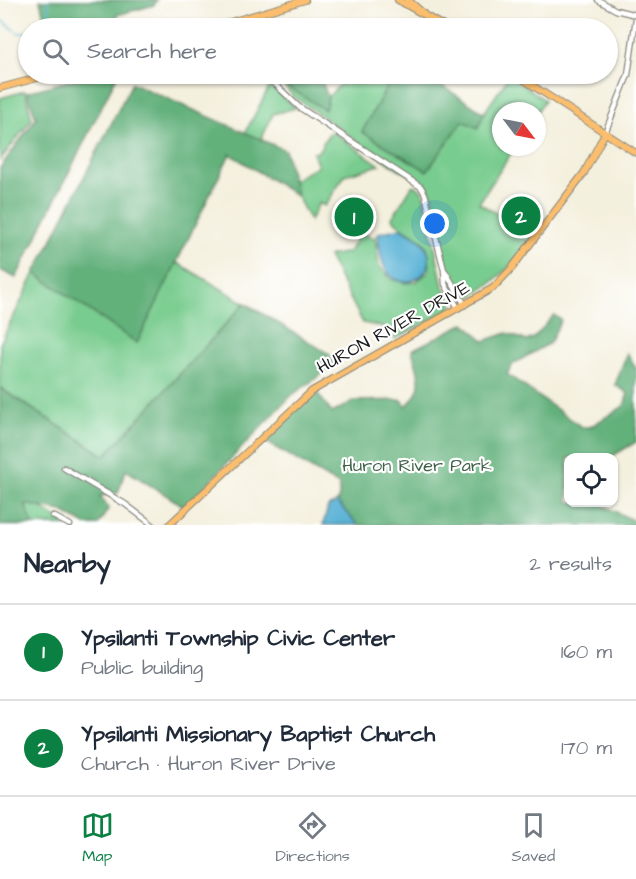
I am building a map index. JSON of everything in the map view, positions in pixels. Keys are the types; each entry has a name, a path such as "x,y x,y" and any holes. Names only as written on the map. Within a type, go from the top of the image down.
{"main road":[{"path":"244,18 305,0"},
{"path":"398,0 423,13"},
{"path":"408,0 431,18"},
{"path":"0,88 18,83"},
{"path":"530,84 636,153"},
{"name":"HURON RIVER DRIVE","path":"169,525 312,391 493,288 512,268 584,173 605,133"}],"street":[{"path":"598,0 636,17 628,75 605,133"},
{"path":"275,84 299,106 421,187 425,194 444,270 462,306"},
{"path":"64,468 125,504 153,525"},
{"path":"53,516 70,525"}],"green space":[{"path":"40,0 157,0 154,5 117,15 118,18 44,18"},
{"path":"57,84 113,84 16,278 0,270 0,168 36,118 27,92"},
{"path":"131,84 285,150 297,196 230,154 137,343 35,273"},
{"path":"282,84 325,109 328,97 340,84 388,84 362,132 463,120 478,127 484,113 504,84 521,84 545,100 544,102 492,102 492,156 509,156 479,203 533,236 504,272 467,299 447,267 433,213 436,209 432,194 425,184 392,165 293,96"},
{"path":"283,84 323,84 328,97 325,110"},
{"path":"388,84 439,84 484,113 478,128 463,121 427,171 362,132"},
{"path":"270,86 296,108 273,114 261,140 245,133"},
{"path":"25,91 32,119 0,160 0,98"},
{"path":"333,132 380,165 345,175 325,206 319,203 310,221 297,196 293,180 318,166 313,153 318,152 329,133"},
{"path":"415,185 423,192 443,286 453,304 449,310 395,339 383,327 363,323 328,256 349,252 360,232 372,238 375,237 379,266 391,279 405,283 416,282 429,271 427,249 424,242 392,218 412,186"},
{"path":"176,262 245,303 105,456 0,388 0,344 35,273 137,343"},
{"path":"245,303 329,354 335,365 292,395 185,507 126,470 118,493 100,496 109,508 98,525 85,525 61,511 25,504 33,525 0,525 0,388 105,456"},
{"name":"Huron River Park","path":"554,315 561,320 550,343 513,364 507,374 582,427 590,427 624,406 628,393 615,385 627,353 636,368 636,442 618,453 564,453 564,507 607,507 636,522 636,525 357,525 337,502 339,485 263,440 316,391 332,413 354,401 402,400 406,406 417,393 419,386 412,350 465,323 484,341 507,333 527,341 535,337"},
{"path":"1,481 67,525 0,525"}],"water":[{"path":"401,228 419,239 428,252 429,262 426,271 410,281 400,281 391,276 380,254 378,233"},
{"path":"337,502 357,525 323,525 328,507"}],"waterway":[{"path":"48,0 50,18"},
{"path":"0,19 18,33"}],"place":[{"name":"Ypsilanti Missionary Baptist Church","path":"521,216"},
{"name":"Ypsilanti Township Civic Center","path":"354,217"}]}
